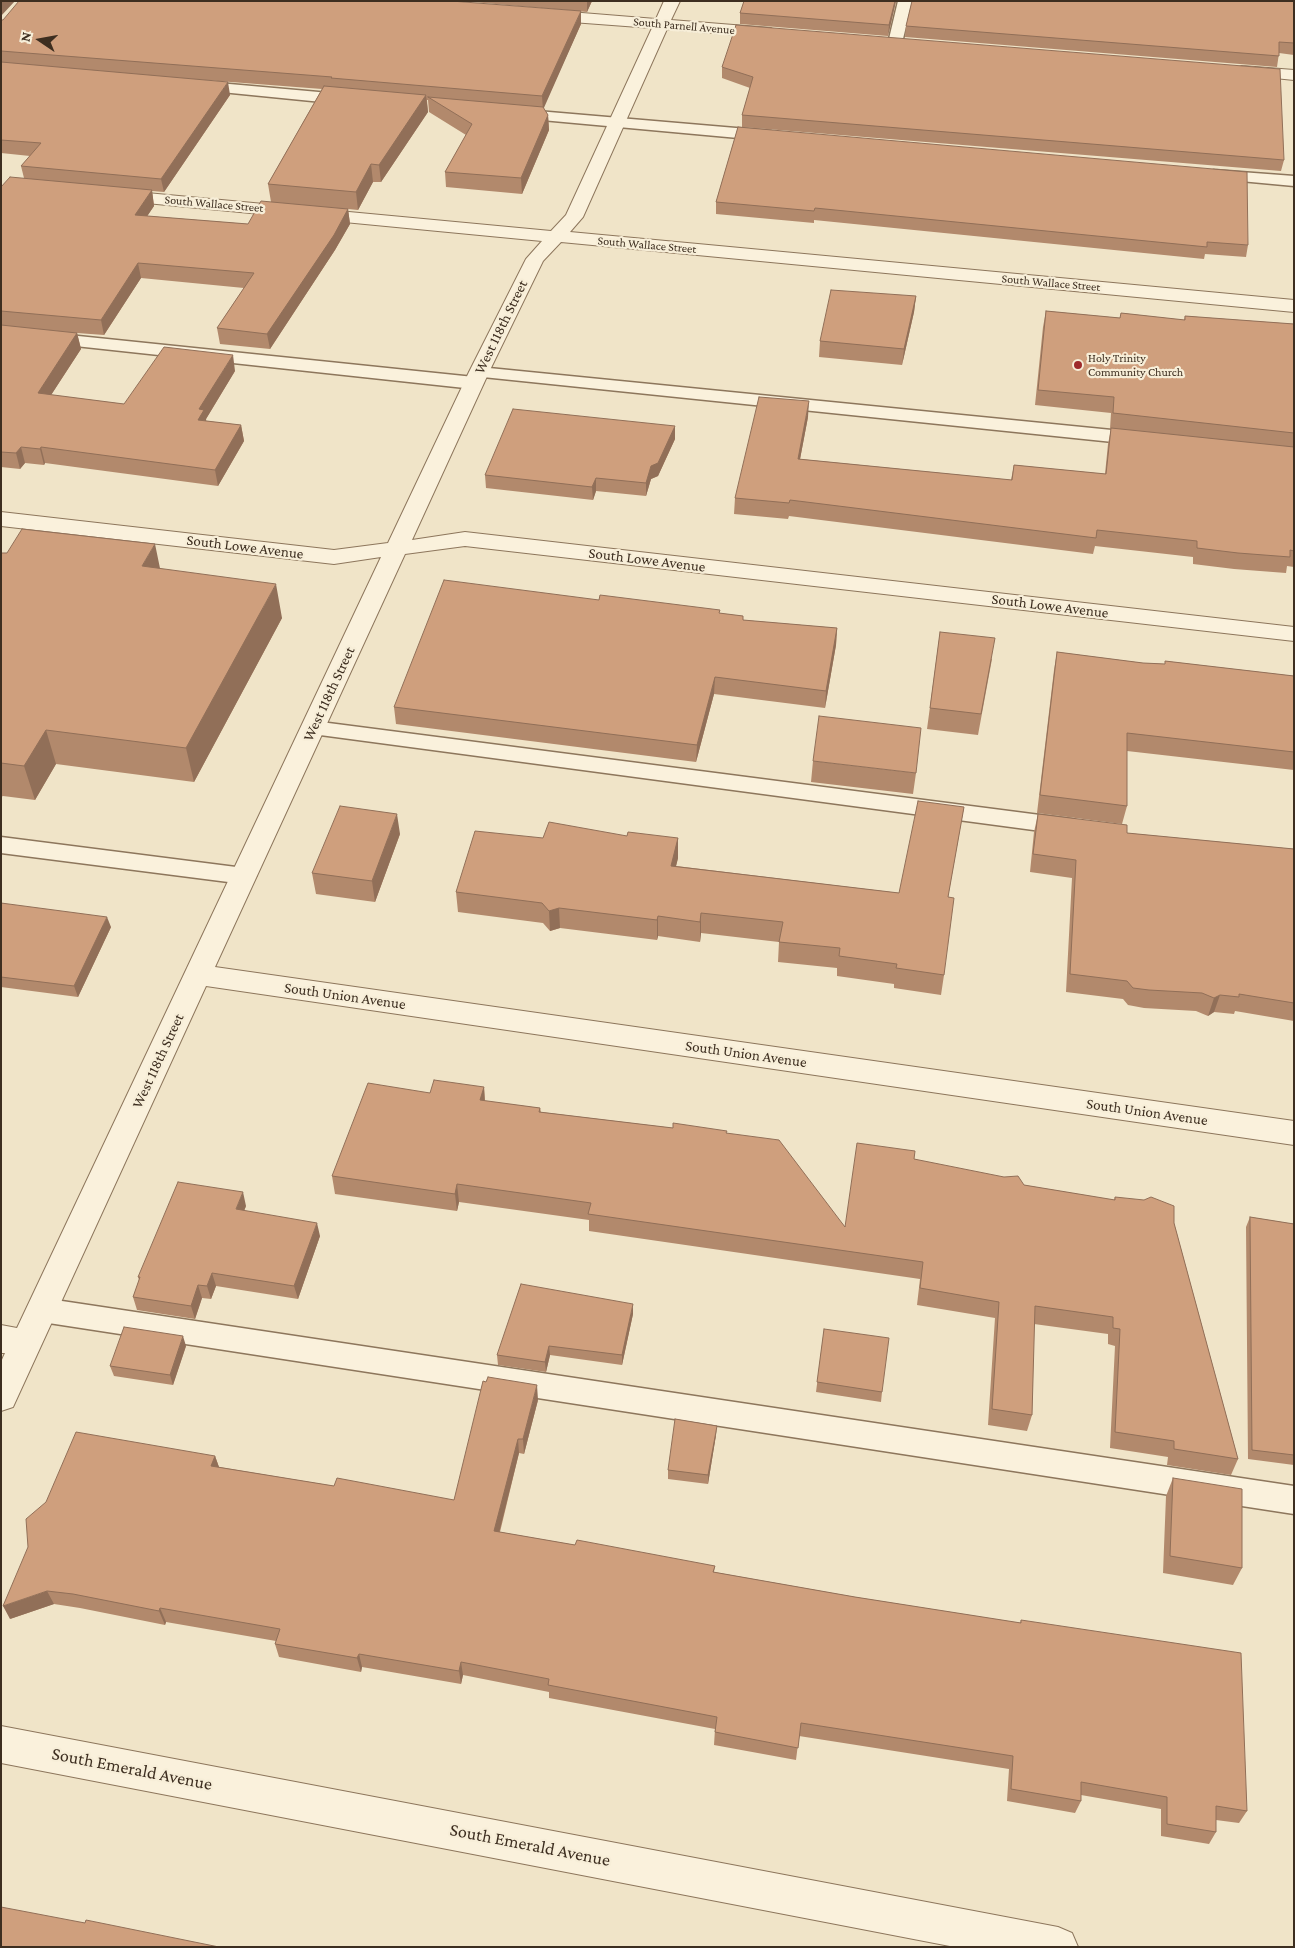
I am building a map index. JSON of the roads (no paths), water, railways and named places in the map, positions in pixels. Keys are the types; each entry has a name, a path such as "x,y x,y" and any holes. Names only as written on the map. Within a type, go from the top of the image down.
{"street":[{"name":"West 118th Street","path":"1,1396 14,1341 42,1310 477,378 535,259 574,217 672,1"},
{"name":"South Parnell Avenue","path":"532,14 786,34"},
{"path":"876,42 915,45"},
{"path":"1224,70 1294,75"},
{"name":"South Wallace Street","path":"100,194 1294,306"},
{"name":"South Lowe Avenue","path":"1,518 334,557 465,539 1294,634"},
{"name":"South Union Avenue","path":"198,975 1294,1133"},
{"name":"South Emerald Avenue","path":"1,1744 943,1936 1058,1947"}],"lane":[{"path":"896,43 905,1"},
{"path":"179,85 366,101"},
{"path":"494,112 783,137"},
{"path":"1196,173 1294,181"},
{"path":"1,333 1155,441"},
{"path":"313,728 1097,830"},
{"path":"1,846 244,876"},
{"path":"42,1310 1294,1500"}],"place":[{"name":"Holy Trinity Community Church","path":"1078,365"}]}
